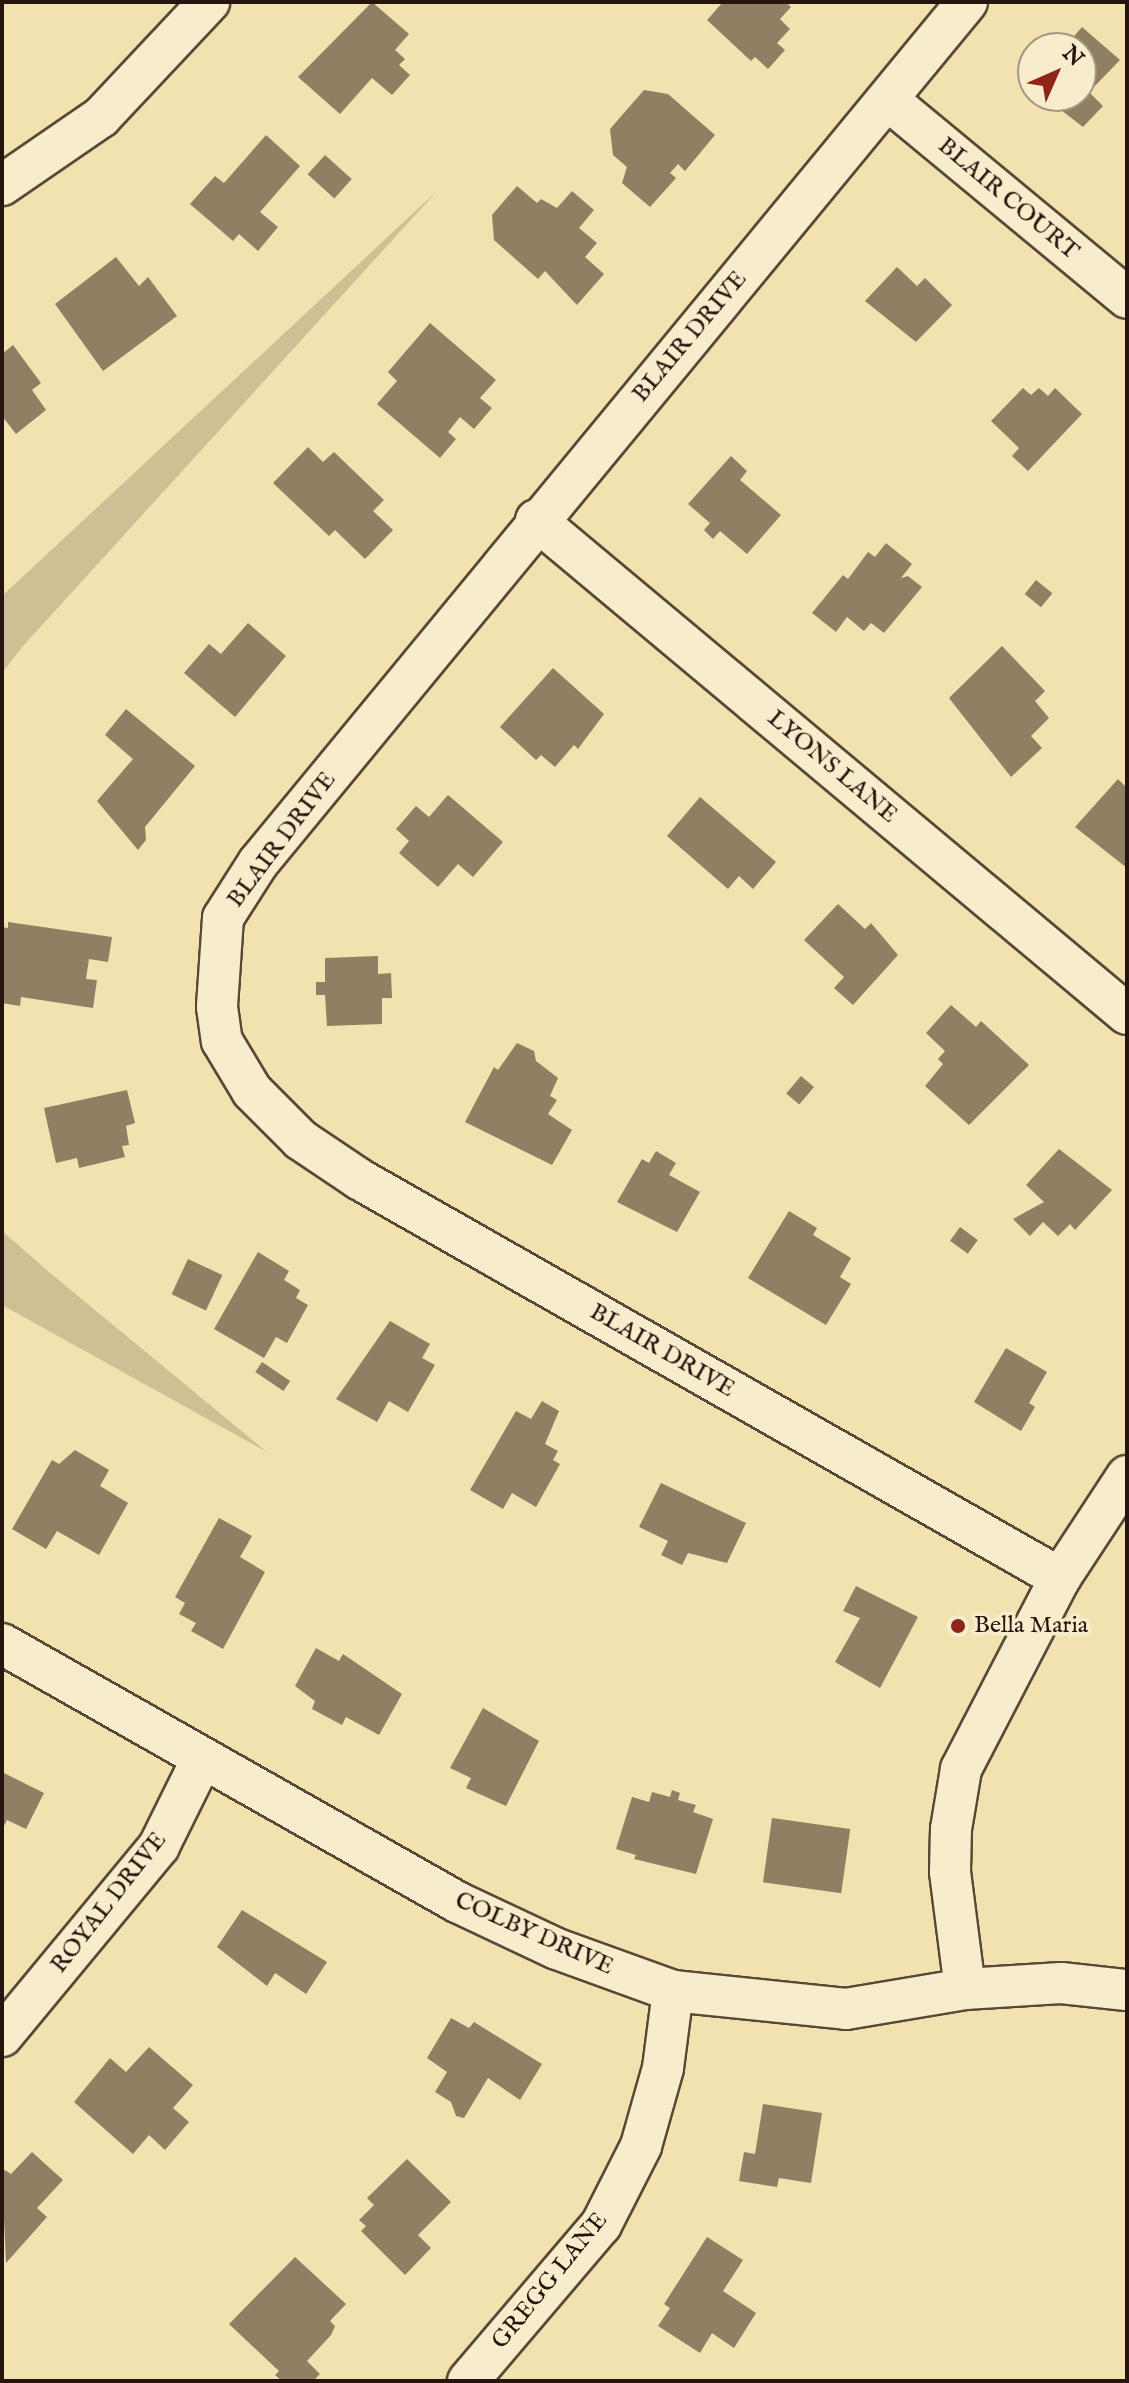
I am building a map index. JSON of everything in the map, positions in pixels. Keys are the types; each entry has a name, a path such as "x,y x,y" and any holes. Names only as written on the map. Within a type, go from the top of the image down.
{"street":[{"path":"2,185 101,117 209,2"},
{"name":"BLAIR DRIVE","path":"967,2 536,520 258,863 223,918 216,964 222,1041 252,1091 301,1140 359,1179 1060,1578"},
{"name":"BLAIR COURT","path":"888,100 1127,298"},
{"name":"LYONS LANE","path":"536,520 1127,1014"},
{"path":"965,1989 950,1872 955,1798 973,1739 1060,1578 1127,1476"},
{"name":"COLBY DRIVE","path":"2,1644 201,1761 457,1902 557,1949 673,1991 846,2009 965,1989 1061,1983 1127,1990"},
{"name":"ROYAL DRIVE","path":"2,2036 159,1846 201,1761"},
{"name":"GREGG LANE","path":"468,2381 601,2225 641,2146 663,2068 673,1991"}],"shaded area":[{"path":"437,191 23,646 2,673 2,596"},
{"path":"2,1231 49,1272 267,1452 2,1305"}],"building":[{"path":"372,2 409,34 395,50 405,59 399,65 410,75 392,95 372,78 340,114 298,77"},
{"path":"723,2 786,2 791,7 780,19 790,29 777,43 785,50 768,69 755,57 751,61 707,20"},
{"path":"1097,40 1120,60 1097,84"},
{"path":"644,90 668,94 715,135 685,171 678,164 670,173 676,178 650,207 622,183 627,167 613,155 610,129"},
{"path":"1097,100 1103,106 1083,127 1064,112 1097,112"},
{"path":"266,135 300,166 260,212 278,227 258,251 239,234 233,241 190,204 215,176 224,183"},
{"path":"325,155 352,179 334,198 308,174"},
{"path":"517,186 537,203 541,199 557,208 572,191 594,210 579,228 597,243 585,257 604,274 577,305 545,271 538,279 494,240 492,215"},
{"path":"116,257 139,286 148,277 177,316 103,371 55,304"},
{"path":"897,267 917,286 925,278 952,305 916,342 865,301"},
{"path":"430,323 496,380 480,398 492,408 474,429 460,417 448,432 456,439 440,458 377,404 397,381 388,372"},
{"path":"13,345 41,383 32,390 46,410 16,434 2,416 2,354"},
{"path":"1023,388 1031,395 1039,388 1048,396 1055,388 1082,414 1028,471 1012,456 1019,448 991,421"},
{"path":"308,447 323,462 334,452 384,500 373,511 393,530 365,559 335,530 329,536 273,483"},
{"path":"731,456 747,471 740,480 781,515 747,554 720,531 713,539 704,530 710,523 688,504"},
{"path":"886,543 912,564 901,578 908,576 922,587 884,633 871,623 864,631 847,617 836,632 812,613 843,575 848,579 868,552 875,557"},
{"path":"1036,580 1052,593 1041,607 1025,594"},
{"path":"248,623 286,656 235,717 184,673 209,644 221,654"},
{"path":"1002,646 1045,691 1035,701 1049,718 1031,736 1042,748 1011,777 949,698"},
{"path":"553,668 604,714 578,749 574,745 555,767 541,755 536,760 500,727"},
{"path":"126,709 195,766 145,827 146,840 138,850 97,801 133,759 105,735"},
{"path":"1118,779 1127,788 1127,868 1075,827"},
{"path":"448,795 503,842 473,877 458,864 438,887 399,853 409,841 396,829 416,806 429,817"},
{"path":"700,797 776,862 753,889 739,876 728,889 667,836"},
{"path":"838,904 865,929 871,923 898,955 853,1005 834,988 844,977 804,940"},
{"path":"8,922 112,937 108,962 89,959 86,979 97,980 93,1008 21,997 20,1006 2,1003 2,927 8,928"},
{"path":"378,956 378,974 391,973 392,998 382,998 382,1024 327,1026 325,995 316,995 316,982 325,982 325,958"},
{"path":"951,1005 976,1027 981,1021 1029,1065 969,1125 925,1086 943,1064 938,1059 945,1051 926,1033"},
{"path":"517,1043 534,1051 536,1061 558,1078 550,1096 557,1100 548,1114 572,1130 552,1165 465,1122 494,1067 498,1070"},
{"path":"801,1076 814,1087 799,1105 786,1094"},
{"path":"127,1090 135,1123 126,1126 129,1145 122,1146 125,1157 79,1168 77,1158 56,1163 44,1108"},
{"path":"1059,1149 1112,1190 1075,1230 1070,1224 1058,1236 1043,1222 1030,1236 1013,1219 1044,1202 1026,1185"},
{"path":"656,1151 676,1163 669,1175 700,1192 677,1232 617,1202 642,1159 649,1163"},
{"path":"789,1211 817,1228 813,1235 851,1258 840,1277 851,1284 826,1325 748,1278"},
{"path":"960,1227 978,1240 968,1254 950,1241"},
{"path":"258,1252 289,1271 284,1280 300,1290 296,1298 308,1305 287,1343 276,1337 264,1358 214,1329"},
{"path":"188,1259 222,1275 206,1310 172,1294"},
{"path":"390,1321 430,1344 422,1358 435,1365 408,1412 389,1401 377,1422 336,1399"},
{"path":"1006,1348 1047,1372 1029,1403 1035,1407 1021,1431 974,1402"},
{"path":"262,1362 290,1381 283,1391 255,1372"},
{"path":"542,1401 559,1411 545,1444 558,1451 553,1460 560,1464 536,1507 512,1493 503,1509 470,1490 516,1411 531,1419"},
{"path":"75,1450 109,1470 100,1486 128,1503 99,1555 57,1531 46,1549 12,1529 52,1460 59,1464"},
{"path":"661,1483 746,1523 727,1563 688,1553 682,1565 661,1555 668,1541 639,1527"},
{"path":"219,1518 252,1536 240,1557 265,1572 223,1649 191,1631 196,1623 179,1614 185,1603 175,1597"},
{"path":"856,1586 918,1617 880,1688 835,1662 860,1618 843,1611"},
{"path":"316,1648 339,1661 343,1654 402,1694 379,1735 346,1717 342,1725 312,1709 315,1701 295,1686"},
{"path":"483,1708 539,1741 506,1806 466,1788 471,1778 450,1768"},
{"path":"2,1772 44,1793 26,1829 7,1820 2,1830"},
{"path":"672,1790 680,1793 678,1800 696,1805 693,1812 713,1819 696,1874 634,1859 636,1855 616,1849 632,1797 649,1802 652,1792 670,1797"},
{"path":"772,1818 850,1829 841,1893 763,1882"},
{"path":"242,1910 327,1962 306,1994 275,1973 267,1986 217,1947"},
{"path":"451,2018 469,2028 474,2022 542,2064 520,2100 488,2078 464,2118 456,2116 451,2102 435,2092 447,2072 427,2058"},
{"path":"149,2047 193,2085 173,2108 189,2122 165,2150 149,2135 133,2154 74,2102 110,2058 126,2072"},
{"path":"763,2104 822,2113 811,2183 779,2178 777,2187 739,2181 744,2152 755,2154"},
{"path":"32,2152 63,2180 37,2208 47,2217 6,2263 2,2173 5,2170 11,2174"},
{"path":"407,2159 451,2202 418,2235 431,2248 405,2275 361,2231 366,2226 359,2220 374,2205 367,2198"},
{"path":"707,2237 743,2260 723,2291 756,2313 734,2348 712,2333 700,2353 658,2326 670,2308 664,2304"},
{"path":"295,2257 346,2304 330,2321 335,2326 331,2335 307,2361 320,2374 313,2381 282,2381 275,2375 279,2371 229,2324"}],"place":[{"name":"Bella Maria","path":"958,1626"}]}
